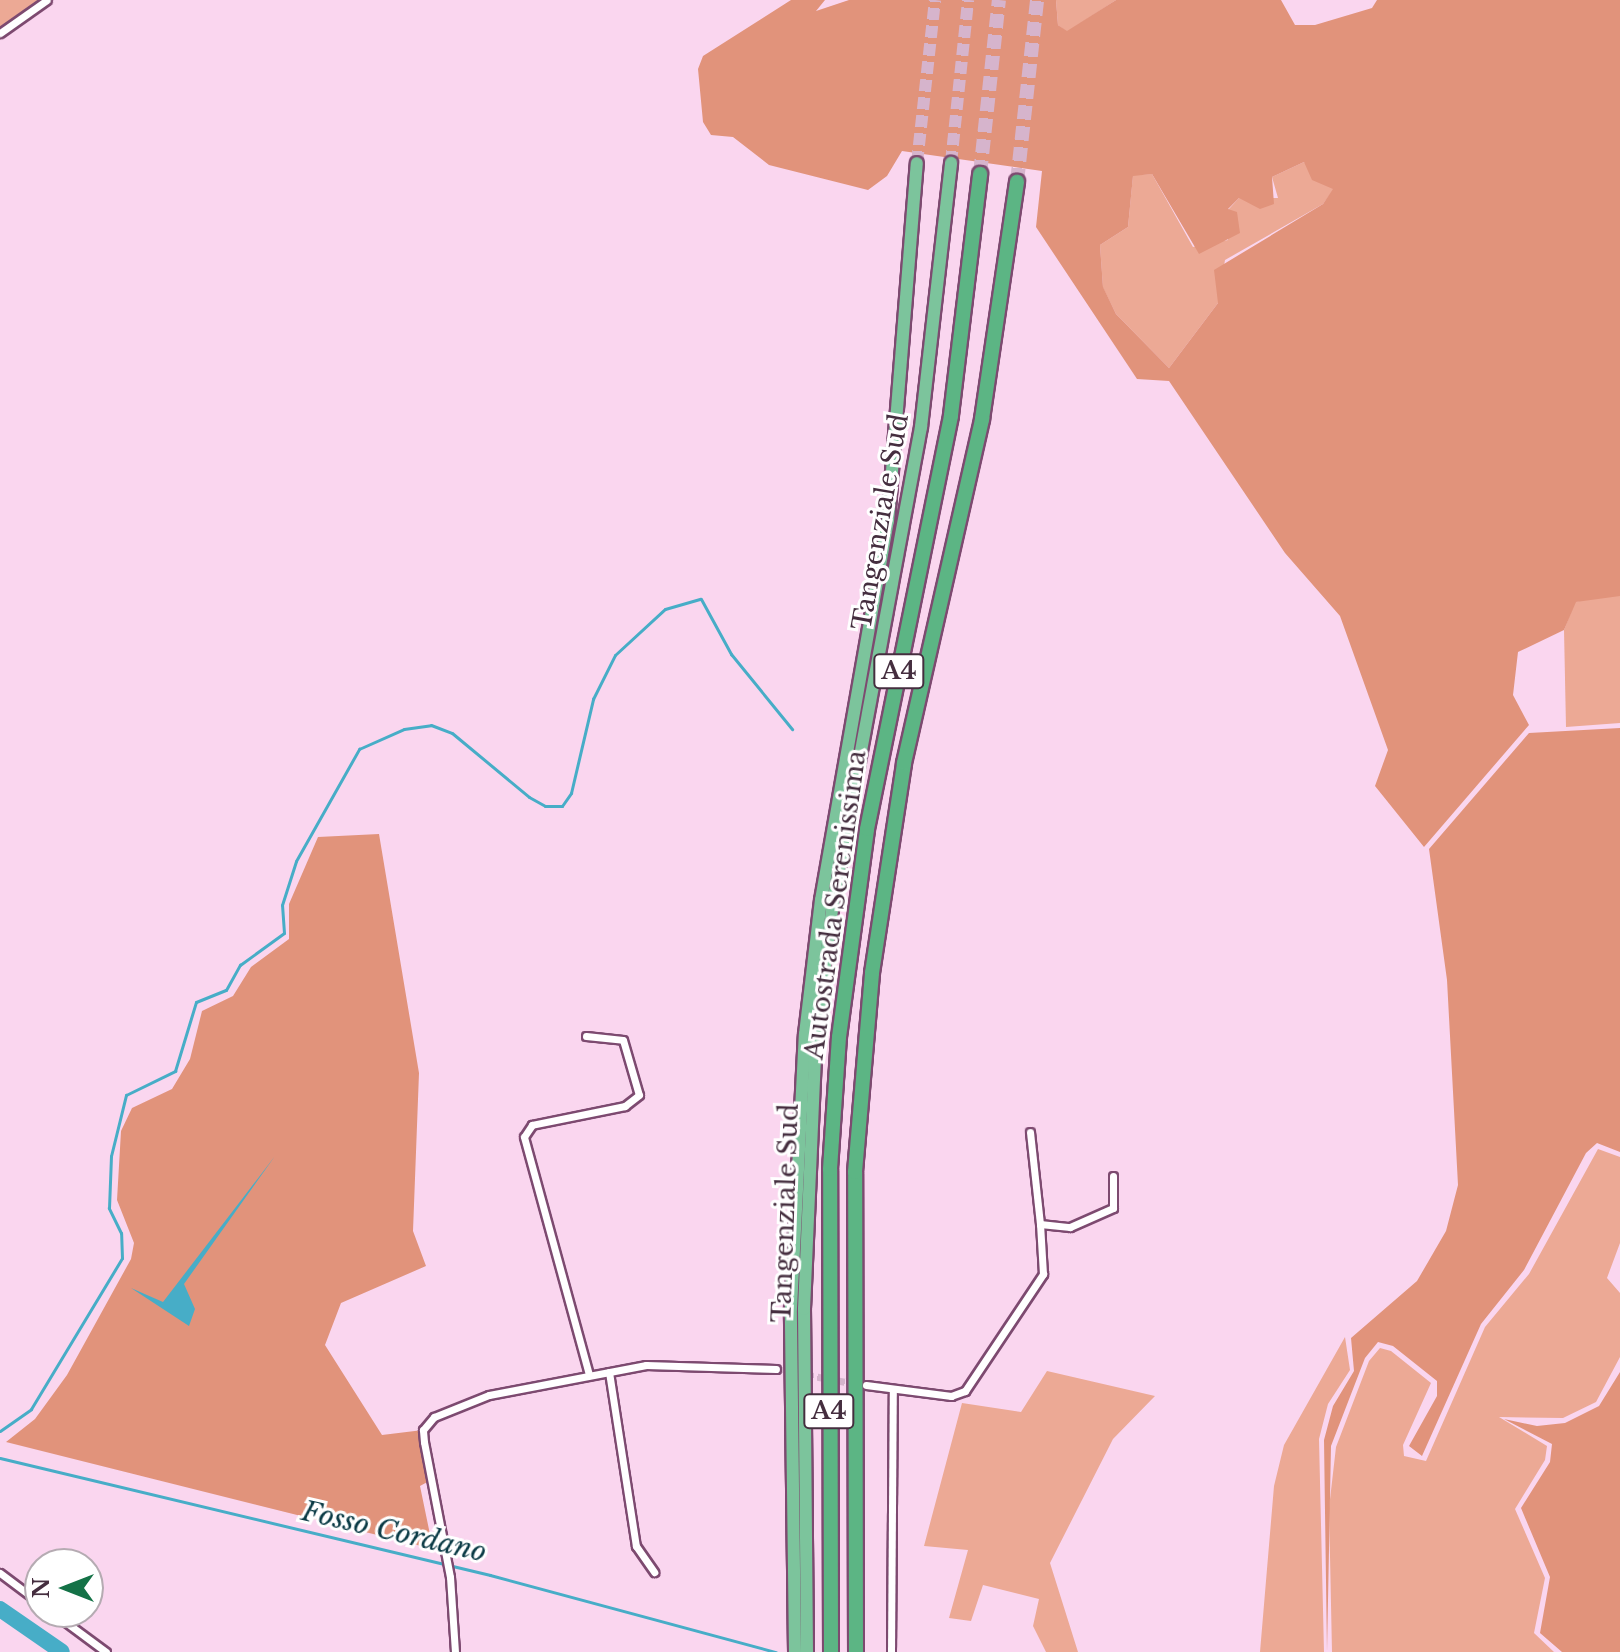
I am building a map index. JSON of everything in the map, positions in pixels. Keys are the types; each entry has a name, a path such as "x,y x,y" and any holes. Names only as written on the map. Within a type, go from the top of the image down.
{"highway":[{"name":"Tangenziale Sud","path":"795,1652 791,1308 805,1034 821,900 888,521 917,163"},
{"name":"Tangenziale Sud","path":"807,1652 804,1309 816,1035 833,902 921,427 951,163"},
{"name":"Autostrada Serenissima","path":"831,1652 830,1185 839,1037 867,829 951,415 980,174"},
{"name":"Autostrada Serenissima","path":"856,1652 855,1172 872,973 904,763 982,419 1017,182"}],"street":[{"path":"0,33 47,0"},
{"path":"586,1036 623,1040 639,1095 625,1106 532,1125 524,1137 589,1375"},
{"path":"866,1385 893,1391 951,1396 978,1377 1043,1274 1030,1132"},
{"path":"1040,1224 1070,1227 1113,1208 1113,1176"},
{"path":"455,1652 450,1577 424,1442 430,1421 489,1395 589,1375 695,1363 776,1369"},
{"path":"609,1372 636,1546 654,1572"},
{"path":"891,1652 893,1391"},
{"path":"0,1573 24,1591"},
{"path":"74,1628 106,1652"}],"shaded area":[{"path":"0,0 47,0 0,33"},
{"path":"791,0 825,0 816,11 849,0 1056,0 1058,25 1067,31 1116,0 1281,0 1295,25 1315,25 1372,8 1377,0 1620,0 1620,596 1576,602 1564,630 1518,652 1513,695 1529,725 1424,847 1375,786 1388,750 1340,616 1285,553 1169,381 1137,379 1036,227 1042,171 902,151 887,176 868,190 769,165 733,137 711,135 703,122 698,69 703,56","holes":["1304,162 1312,180 1333,189 1323,204 1214,270 1218,303 1169,368 1116,314 1103,287 1100,245 1128,227 1133,176 1152,174 1199,254 1240,233 1237,212 1228,209 1239,198 1260,209 1274,204 1272,177"]},
{"path":"1056,0 1116,0 1067,32 1058,25"},
{"path":"1304,162 1334,189 1323,204 1225,260 1218,303 1169,368 1116,314 1103,288 1100,245 1128,227 1133,175 1152,174 1193,247 1228,240 1228,210 1239,198 1278,198 1272,177"},
{"path":"1610,594 1620,596 1620,723 1566,727 1564,630 1575,602"},
{"path":"1620,728 1620,1152 1597,1143 1586,1153 1524,1270 1481,1324 1422,1456 1409,1446 1437,1396 1437,1381 1393,1346 1378,1342 1365,1358 1331,1446 1327,1652 1324,1440 1333,1406 1354,1371 1351,1338 1417,1281 1446,1231 1458,1185 1447,980 1429,849 1529,733"},
{"path":"379,834 419,1073 413,1231 426,1266 341,1303 325,1345 382,1435 423,1430 431,1480 420,1486 433,1549 6,1442 35,1419 67,1375 131,1259 134,1243 117,1200 121,1131 132,1108 172,1089 190,1059 202,1011 233,996 251,967 289,939 289,904 318,837"},
{"path":"1598,1149 1620,1157 1620,1243 1607,1278 1620,1293 1620,1357 1596,1402 1563,1418 1499,1417 1547,1446 1545,1460 1515,1509 1545,1578 1534,1633 1554,1652 1332,1652 1329,1508 1336,1447 1369,1361 1380,1348 1391,1351 1431,1383 1403,1445 1404,1456 1426,1461 1485,1327 1529,1274"},
{"path":"1345,1337 1350,1370 1328,1404 1319,1439 1324,1652 1260,1652 1274,1486 1284,1445"},
{"path":"1047,1371 1155,1396 1113,1439 1050,1563 1078,1652 1046,1652 1033,1626 1039,1599 983,1585 971,1621 949,1618 968,1550 924,1546 962,1403 1021,1412"},
{"path":"1620,1372 1620,1652 1562,1652 1540,1633 1550,1577 1521,1508 1550,1462 1552,1444 1504,1419 1537,1426 1565,1423 1599,1406"}],"water":[{"path":"275,1156 184,1284 195,1309 189,1326 131,1288 163,1302"}],"waterway":[{"path":"0,1431 31,1409 122,1258 121,1233 109,1208 111,1156 126,1095 175,1071 196,1002 226,990 240,965 284,933 282,905 296,861 359,749 404,729 431,725 452,733 529,797 545,806 562,806 571,793 593,699 615,655 665,609 701,599 731,654 792,729"},
{"name":"Fosso Cordano","path":"0,1458 490,1575 776,1652"},
{"path":"0,1609 62,1652"}],"tunnel":[{"path":"917,163 935,0"},
{"path":"951,163 968,0"},
{"path":"980,174 999,0"},
{"path":"1017,182 1037,0"},
{"path":"776,1369 857,1384"}]}
